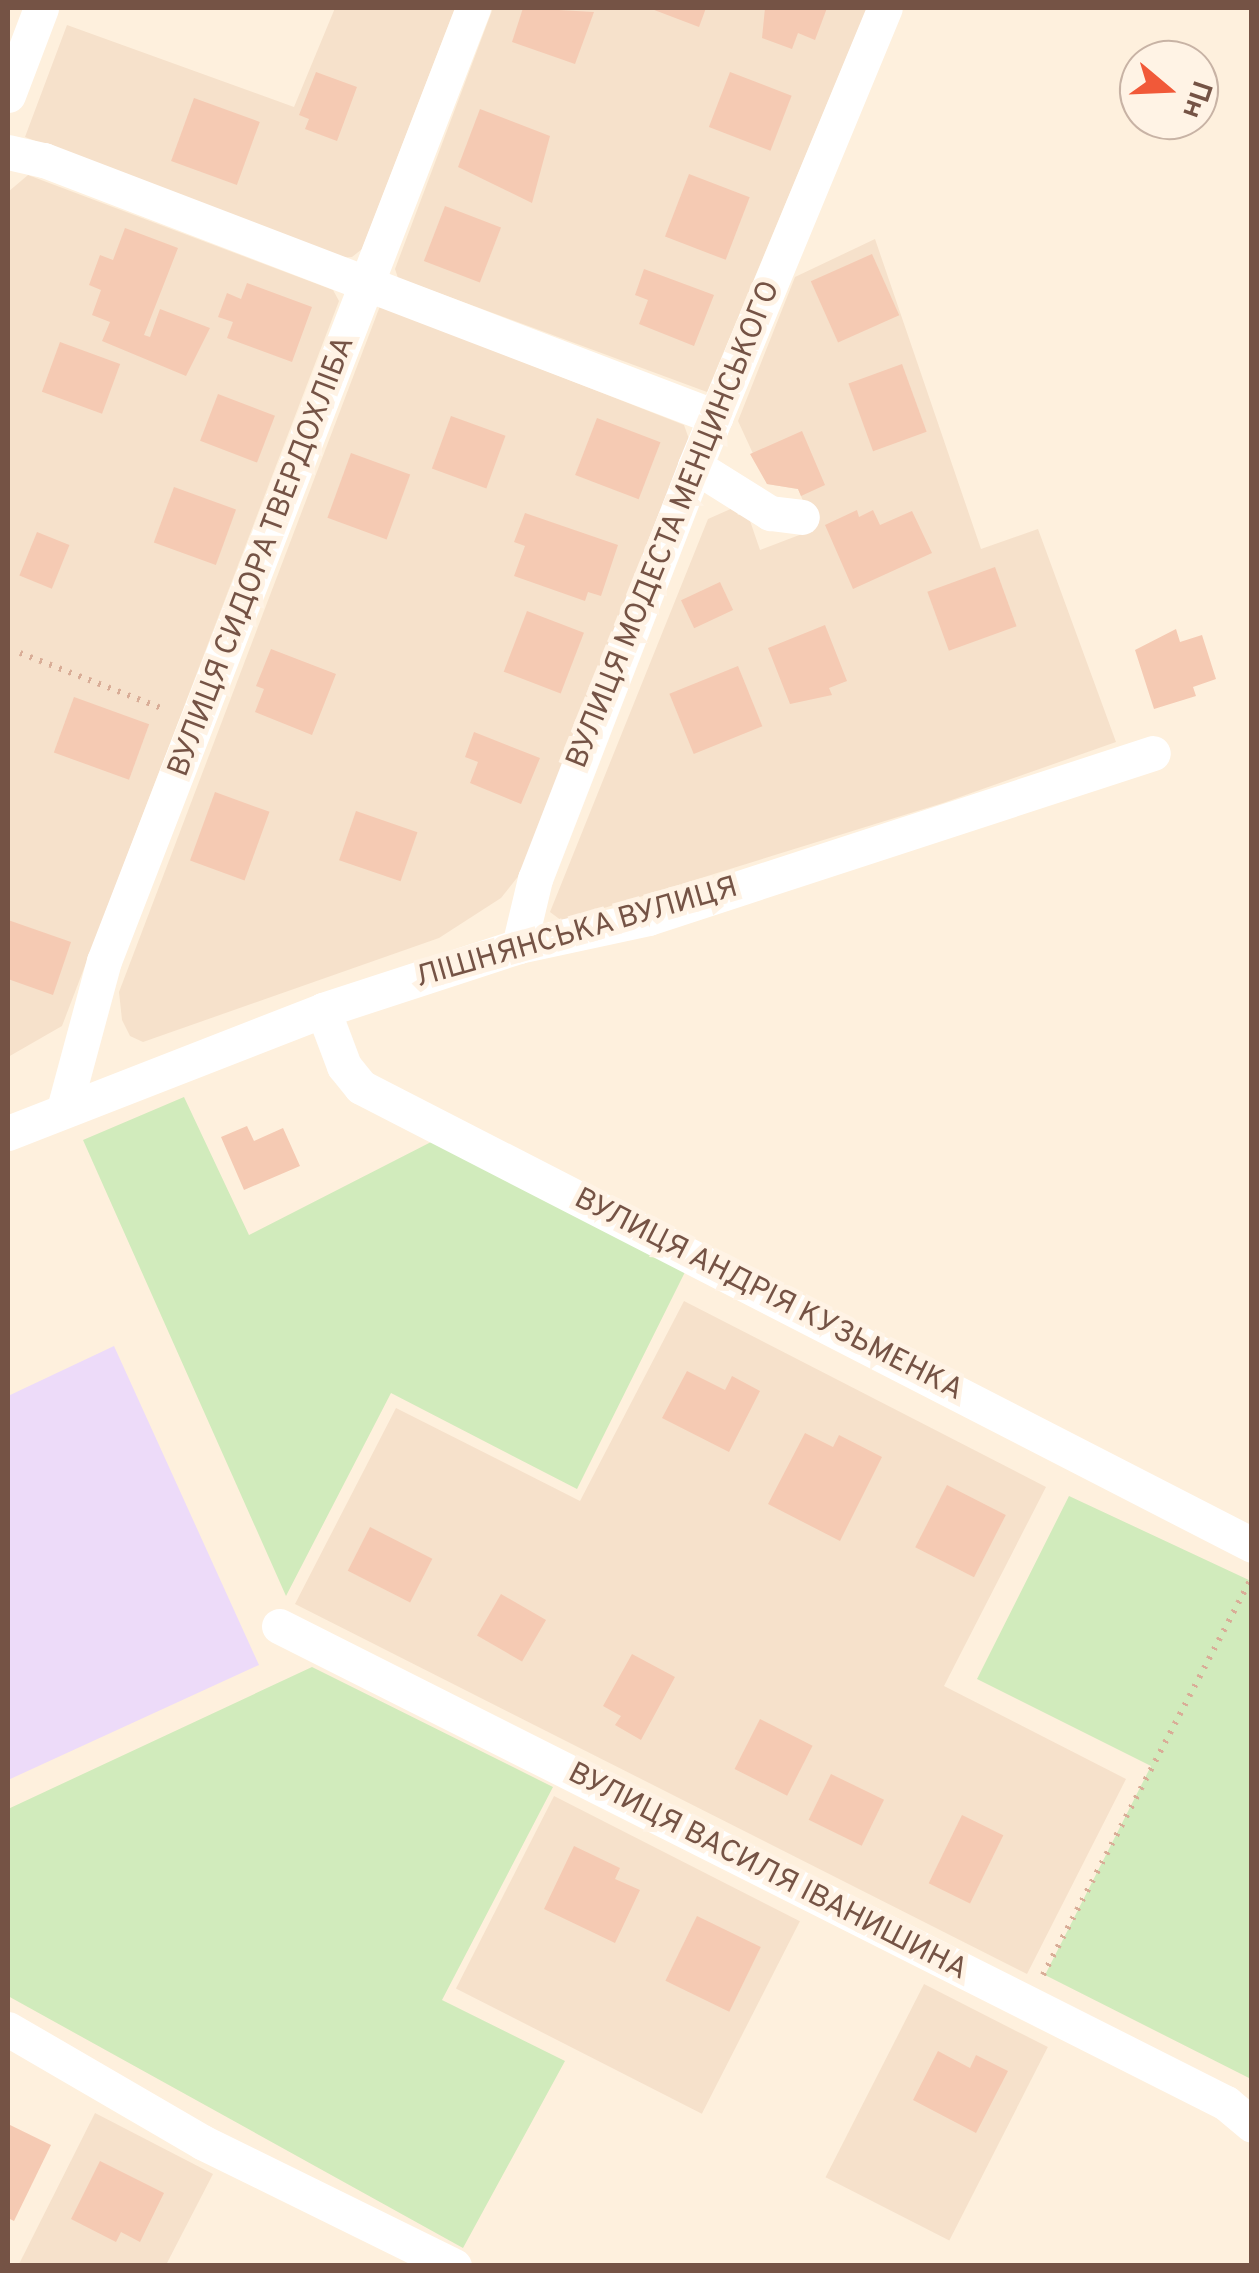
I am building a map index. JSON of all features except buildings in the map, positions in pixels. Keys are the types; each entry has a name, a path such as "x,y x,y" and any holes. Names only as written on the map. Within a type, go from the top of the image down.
{"street":[{"path":"8,96 41,8"},
{"name":"ВУЛИЦЯ СИДОРА ТВЕРДОХЛІБА","path":"64,1110 104,960 370,286 473,8"},
{"name":"ВУЛИЦЯ МОДЕСТА МЕНЦИНСЬКОГО","path":"519,946 535,879 714,417 885,8"},
{"path":"8,152 714,417"},
{"path":"695,466 770,513 802,517"},
{"name":"ЛІШНЯНСЬКА ВУЛИЦЯ","path":"8,1133 323,1010 519,946 648,918 1152,753"},
{"name":"ВУЛИЦЯ АНДРІЯ КУЗЬМЕНКА","path":"323,1010 344,1066 362,1087 1252,1545"},
{"name":"ВУЛИЦЯ ВАСИЛЯ ІВАНИШИНА","path":"279,1626 1226,2103 1252,2125"},
{"path":"8,2029 202,2142 454,2266"}],"path":[{"path":"20,653 200,723"},
{"path":"1028,2004 1252,1578"}],"shaded area":[{"path":"335,8 455,8 362,249 352,257 338,258 25,137 67,25 294,107"},
{"path":"493,8 867,8 707,392 398,278 395,269"},
{"path":"28,175 333,290 339,301 62,1026 8,1057 8,192"},
{"path":"875,239 981,549 1038,529 1116,742 943,803 562,921 550,912 708,519 735,507 738,515 747,512 760,550 815,529 798,489 767,484 738,421 795,277"},
{"path":"380,306 684,425 689,439 520,874 501,898 439,938 143,1042 130,1036 122,1020 119,992"},
{"path":"684,1301 1046,1487 944,1686 1126,1779 1027,1974 295,1604 396,1408 580,1501"},
{"path":"114,1346 259,1665 8,1780 8,1396"},
{"path":"554,1796 800,1921 702,2114 456,1988"},
{"path":"924,1984 1048,2047 949,2240 825,2177"},
{"path":"95,2113 213,2174 166,2265 18,2266"}],"green space":[{"path":"184,1097 249,1235 433,1141 686,1270 577,1489 391,1393 286,1596 83,1140"},
{"path":"1069,1496 1251,1581 1251,2079 1045,1975 1151,1766 977,1679"},
{"path":"312,1667 553,1787 442,2000 565,2061 463,2248 8,1996 8,1809"}]}
